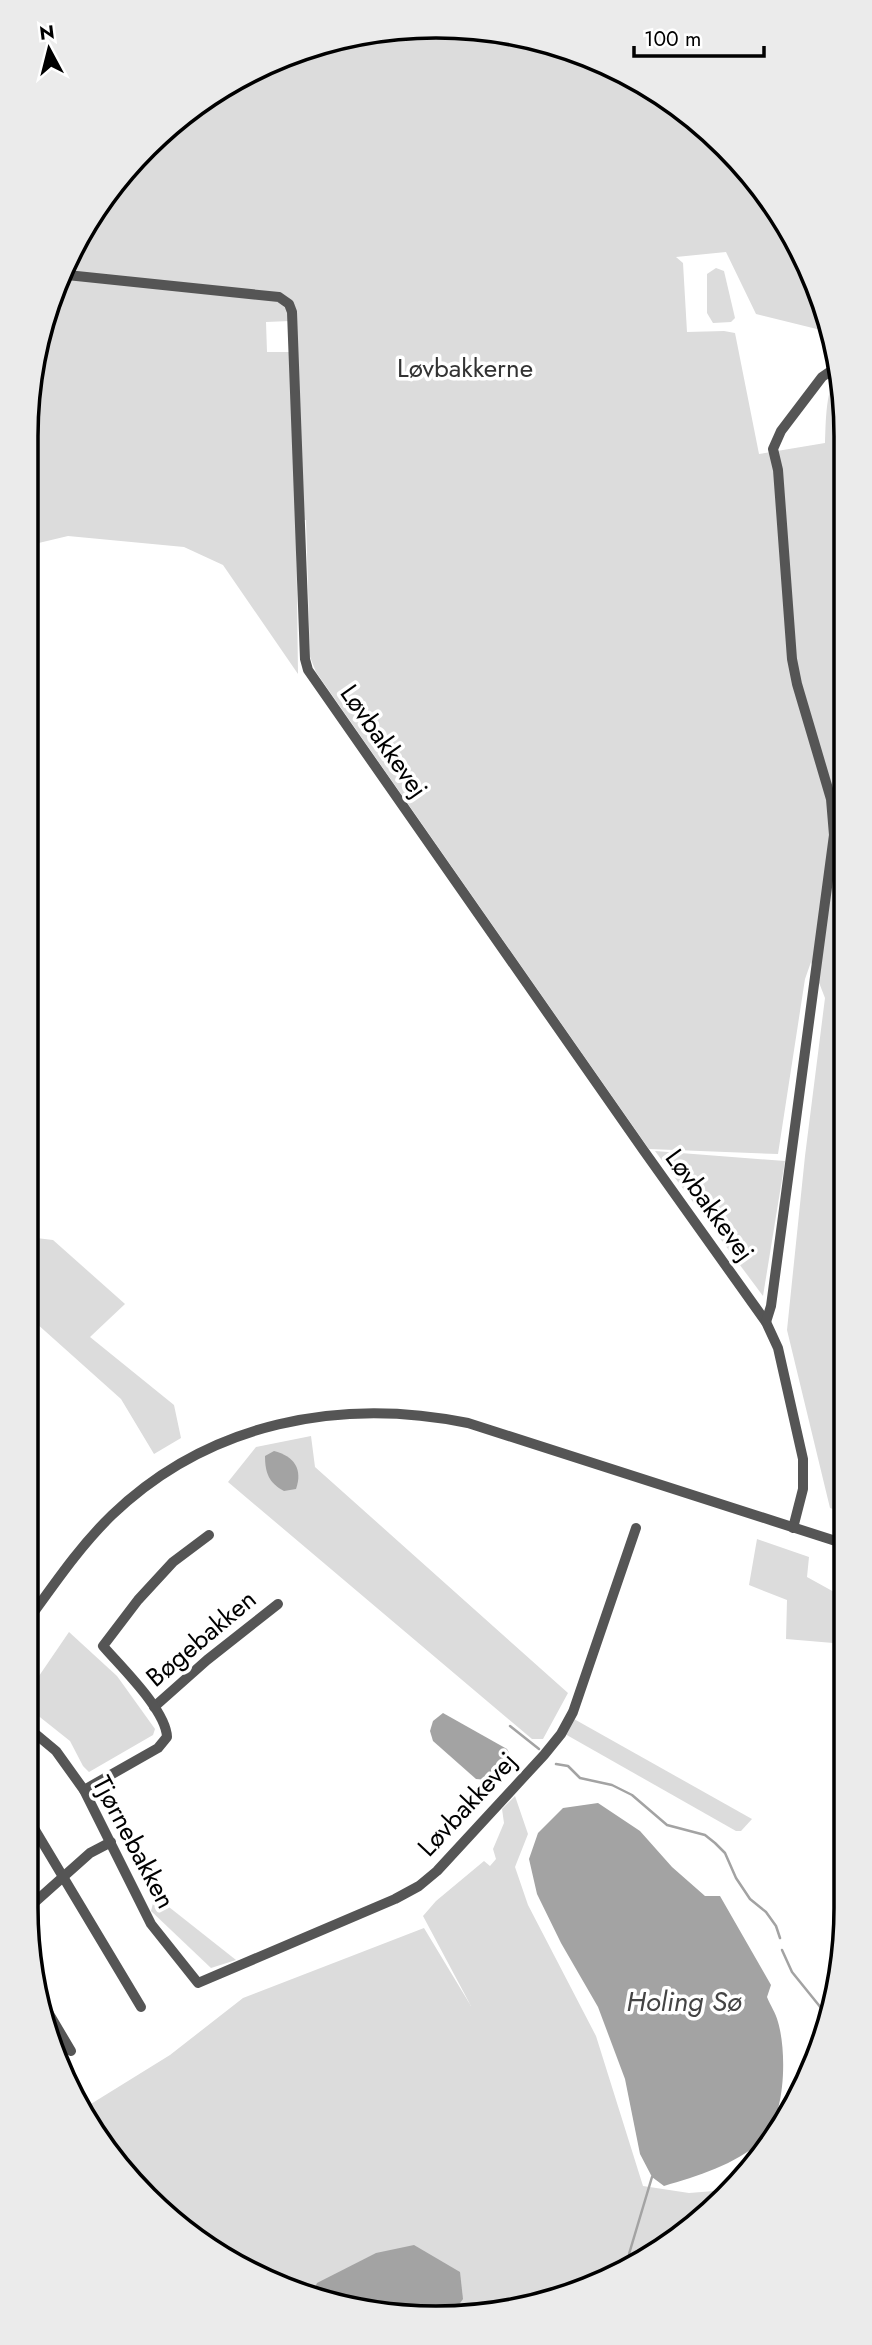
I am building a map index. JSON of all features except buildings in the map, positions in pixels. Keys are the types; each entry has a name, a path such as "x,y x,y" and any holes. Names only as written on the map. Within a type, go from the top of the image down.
{"street":[{"name":"Løvbakkevej","path":"73,276 279,297 289,304 292,312 305,659 308,670 766,1322 778,1348 803,1459 803,1489 793,1528"},
{"name":"Løvbakkevej","path":"766,1322 771,1306 834,835 831,799 797,684 793,659 773,449 781,431 822,377 828,373"},
{"path":"38,1607 77,1553 111,1516 138,1492 204,1451 269,1426 309,1417 382,1412 429,1415 468,1423 834,1541"},
{"name":"Løvbakkevej","path":"198,1983 395,1899 419,1886 437,1871 561,1734 573,1712 636,1528"},
{"name":"Bøgebakken","path":"84,1790 163,1743 167,1732 154,1707 103,1646 138,1600 173,1562 209,1535"},
{"name":"Bøgebakken","path":"154,1707 278,1604"},
{"name":"Tjørnebakken","path":"38,1736 56,1751 84,1790 151,1924 198,1983"},
{"path":"38,1834 141,2007"},
{"path":"38,1899 89,1853 111,1842"},
{"path":"57,2027 71,2051"}],"green space":[{"name":"Løvbakkerne","path":"436,38 514,46 588,69 612,79 657,105 698,137 751,194 767,215 793,260 819,330 756,314 726,252 676,257 683,263 687,332 735,333 759,454 825,443 830,388 834,436 834,1509 830,1508 787,1330 825,998 811,962 805,979 778,1154 649,1149 316,672 310,657 306,520 296,519 298,674 223,565 184,547 68,536 38,543 39,410 52,333 79,260 105,215 155,155 215,105 260,79 333,52 384,42","holes":["290,321 291,352 267,352 266,322"]},
{"path":"716,268 724,271 735,318 731,322 713,323 707,313 707,274"},
{"path":"655,1151 785,1161 763,1296"},
{"path":"38,1238 53,1240 125,1304 90,1337 174,1405 181,1438 154,1454 121,1399 38,1325"},
{"path":"311,1436 315,1467 568,1693 543,1739 532,1739 228,1482 256,1447"},
{"path":"757,1539 809,1557 807,1577 834,1592 834,1643 786,1639 787,1600 749,1585"},
{"path":"69,1632 117,1676 155,1729 153,1735 89,1772 70,1741 38,1716 38,1677"},
{"path":"574,1719 752,1819 741,1831 736,1831 565,1734"},
{"path":"515,1796 528,1834 515,1867 528,1905 596,2036 643,2186 689,2193 716,2191 657,2240 612,2266 539,2293 462,2306 410,2306 333,2293 260,2266 215,2240 174,2208 137,2171 105,2130 90,2105 170,2055 243,1998 424,1928 471,2006 423,1916 436,1901 484,1861 490,1866 496,1859 493,1849 504,1823 502,1809"},
{"path":"155,1896 236,1960 211,1968 151,1911"}],"water":[{"path":"274,1451 287,1456 295,1464 298,1475 296,1489 284,1491 269,1477 265,1456"},
{"path":"443,1713 507,1749 507,1760 488,1780 476,1779 433,1741 430,1731 433,1721"},
{"name":"Holing Sø","path":"598,1803 640,1831 672,1867 705,1896 720,1896 771,1985 767,1997 777,2019 783,2050 780,2102 775,2116 751,2149 740,2157 702,2174 664,2186 652,2177 640,2154 625,2079 598,2007 561,1943 537,1894 529,1859 538,1833 563,1808"},
{"path":"414,2245 460,2272 463,2299 458,2306 410,2306 358,2299 315,2287 317,2283 376,2253"}],"waterway":[{"path":"510,1726 539,1749"},
{"path":"556,1764 568,1766 580,1778 612,1785 632,1795 667,1825 705,1835 725,1853 736,1878 750,1899 766,1912 776,1926 780,1938"},
{"path":"782,1950 792,1972 821,2008"},
{"path":"630,2256 652,2177"}]}
